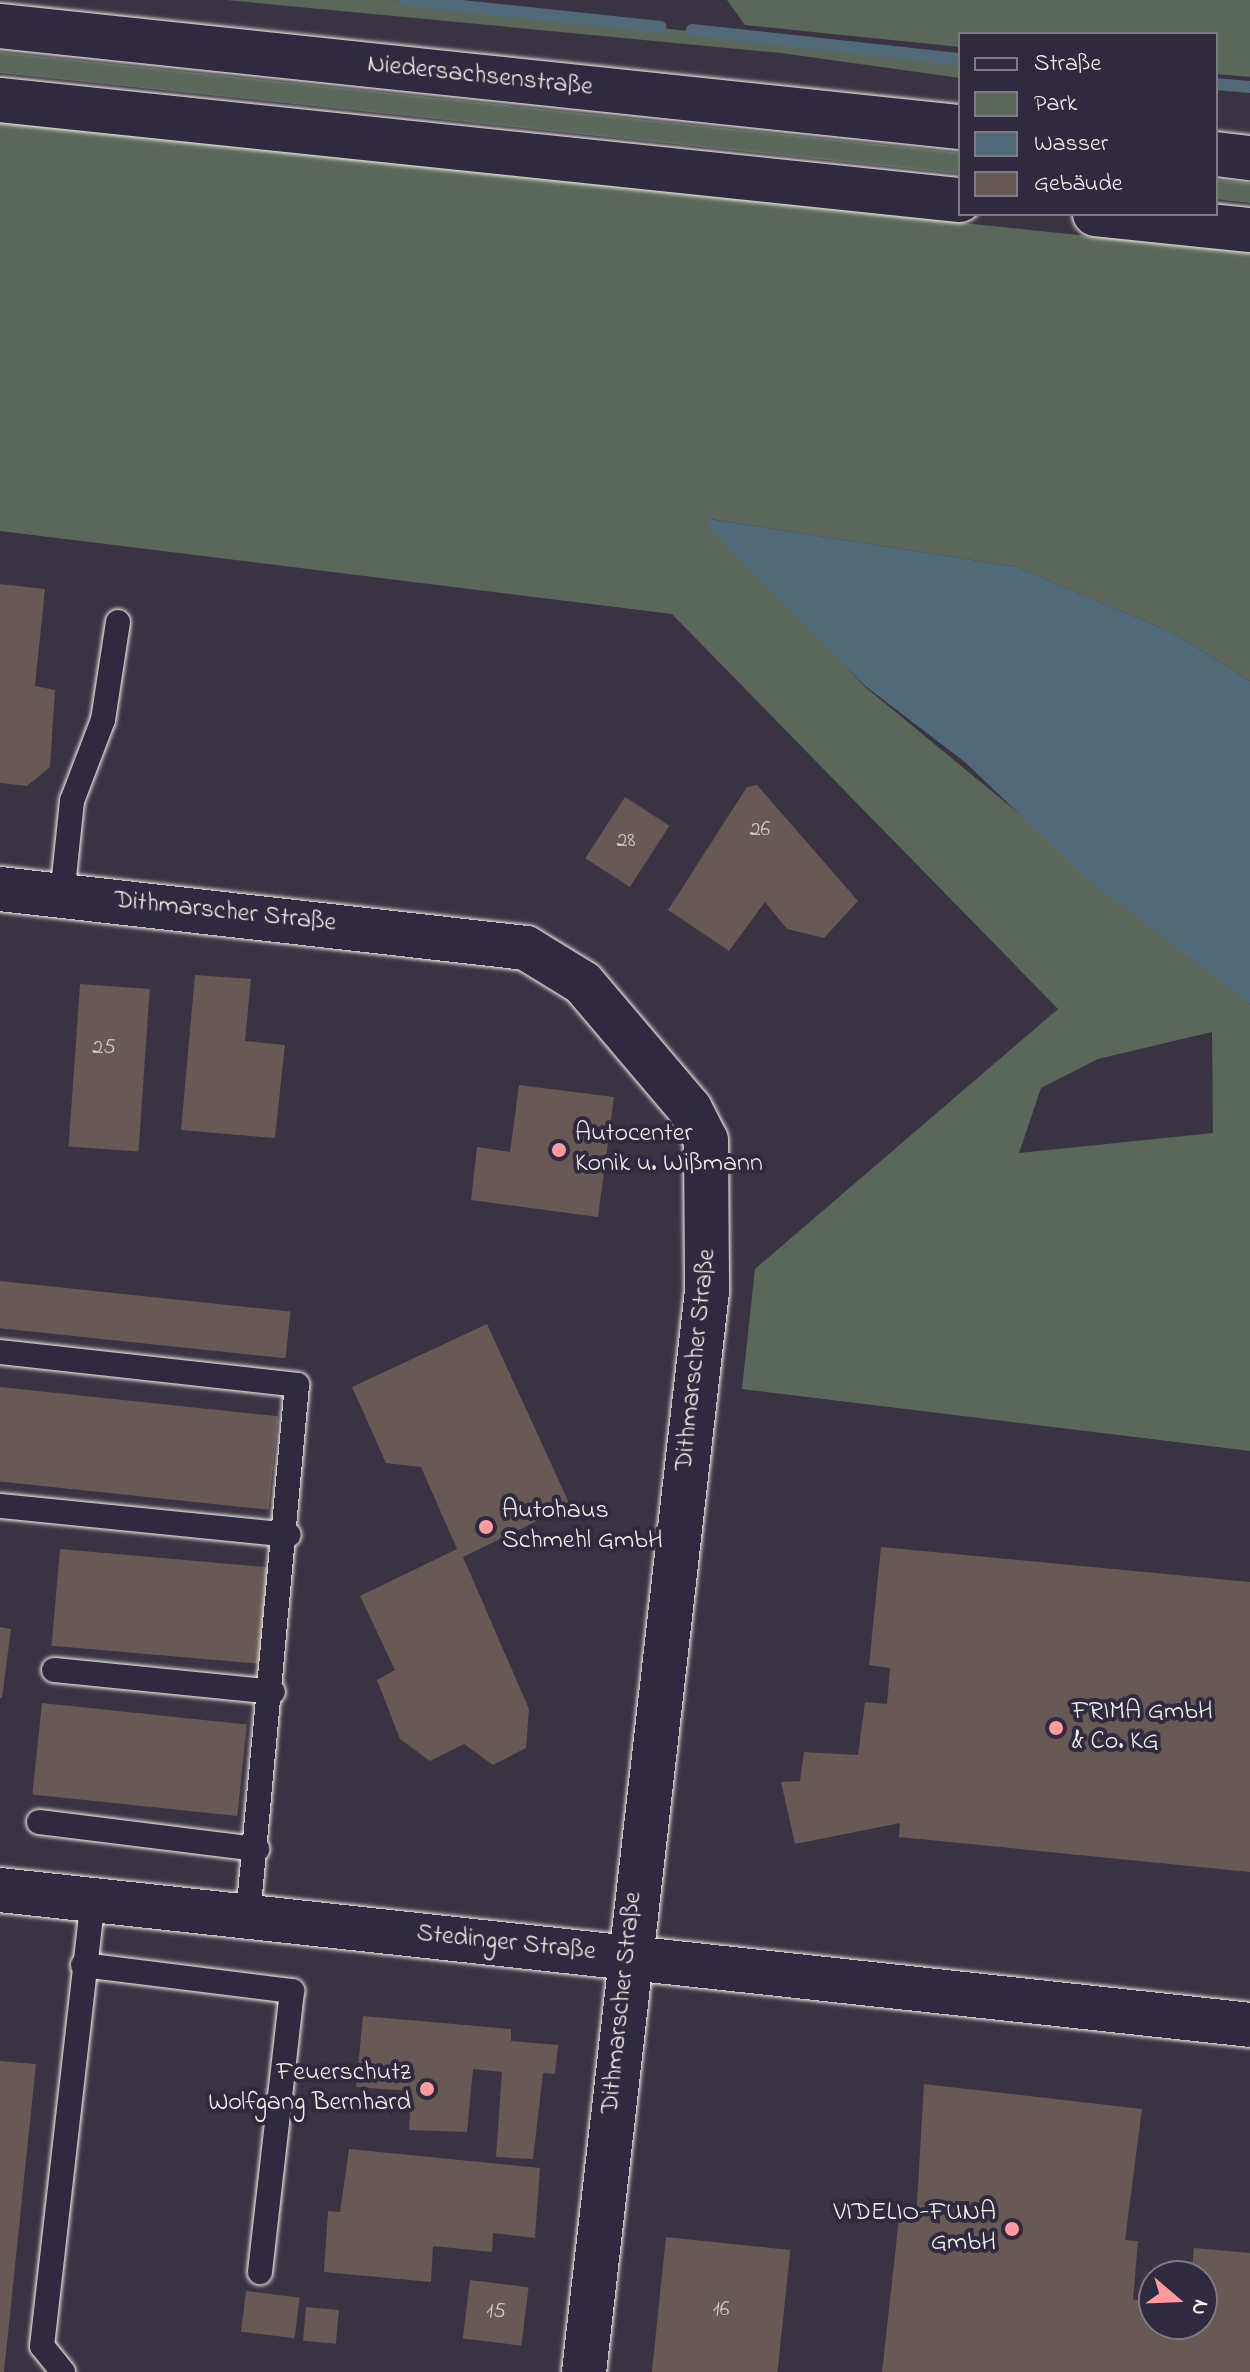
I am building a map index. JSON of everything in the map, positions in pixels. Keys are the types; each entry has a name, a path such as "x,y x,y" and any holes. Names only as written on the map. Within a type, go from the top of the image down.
{"street":[{"name":"Niedersachsenstraße","path":"0,26 958,127"},
{"path":"0,100 958,200"},
{"path":"1218,154 1250,158"},
{"path":"1114,216 1250,230"},
{"name":"Dithmarscher Straße","path":"0,889 526,948 583,983 690,1109 712,1168 707,1291 627,1958 584,2372"},
{"name":"Stedinger Straße","path":"0,1890 1250,2025"}],"lane":[{"path":"62,896 72,801 103,720 118,622"},
{"path":"0,1352 297,1385 289,1535 248,1916"},
{"path":"0,1506 289,1535"},
{"path":"54,1670 273,1692"},
{"path":"39,1822 257,1849"},
{"path":"63,2372 42,2346 83,1965 93,1900"},
{"path":"83,1965 292,1991 260,2272"}],"green space":[{"path":"226,0 395,0 944,58 958,60 958,78 781,53"},
{"path":"727,0 1250,0 1250,77 1218,74 1218,32 958,32 958,47 745,25"},
{"path":"0,52 958,153 958,174 0,73"},
{"path":"0,122 1250,253 1250,681 1175,634 1017,567 710,519 864,686 1250,1004 1250,1451 742,1389 755,1269 1058,1009 672,614 0,531","holes":["1212,1032 1213,1133 1019,1153 1041,1088 1098,1059"]},
{"path":"1218,180 1250,183 1250,203 1218,199"}],"water":[{"path":"709,519 1017,567 1175,634 1250,681 1250,1004 1086,878 966,763 864,685 708,526"}],"building":[{"path":"0,584 45,589 35,686 55,690 50,767 27,786 0,783"},
{"path":"757,785 858,901 824,938 787,929 765,902 729,951 668,910 747,787"},
{"path":"625,797 669,826 630,887 585,858"},
{"path":"195,975 251,979 245,1041 285,1045 275,1138 181,1130"},
{"path":"80,984 150,989 138,1151 69,1147"},
{"name":"Autocenter Konik u. Wißmann","path":"519,1085 614,1097 598,1217 471,1200 477,1147 510,1152"},
{"path":"0,1281 290,1312 285,1358 0,1328"},
{"name":"Autohaus Schmehl GmbH","path":"487,1324 570,1505 463,1557 529,1709 526,1748 493,1765 464,1744 430,1761 400,1739 377,1680 395,1670 360,1596 457,1549 421,1467 386,1463 352,1387"},
{"path":"0,1387 278,1416 269,1510 0,1482"},
{"name":"FRIMA GmbH & Co. KG","path":"881,1547 1250,1582 1250,1872 899,1837 900,1823 795,1844 781,1782 800,1781 804,1752 858,1755 865,1702 887,1704 890,1668 869,1665"},
{"path":"60,1549 268,1567 260,1664 52,1646"},
{"path":"0,1627 11,1629 2,1698 0,1698"},
{"path":"42,1703 247,1725 237,1816 32,1794"},
{"name":"Feuerschutz Wolfgang Bernhard","path":"363,2016 511,2029 511,2041 558,2045 555,2074 543,2073 533,2159 496,2157 502,2072 473,2069 467,2132 409,2130 411,2091 356,2087"},
{"path":"0,2061 36,2064 4,2372 0,2372"},
{"name":"VIDELIO-FUNA GmbH","path":"924,2084 1142,2109 1125,2240 1138,2241 1133,2300 1138,2300 1138,2340 1218,2340 1218,2260 1193,2260 1194,2248 1250,2253 1250,2372 882,2372 899,2218 916,2219"},
{"path":"349,2149 540,2168 535,2238 493,2233 492,2252 433,2246 431,2282 324,2272 328,2211 340,2212"},
{"path":"666,2237 790,2250 777,2372 652,2372"},
{"path":"470,2280 529,2287 521,2346 463,2339"},
{"path":"246,2291 300,2298 295,2338 241,2332"},
{"path":"306,2307 339,2310 336,2344 303,2341"}],"waterway":[{"path":"405,0 661,27"},
{"path":"692,30 958,59"},
{"path":"1218,84 1250,87"}],"place":[{"name":"Autocenter Konik u. Wißmann","path":"559,1150"},
{"name":"Autohaus Schmehl GmbH","path":"486,1527"},
{"name":"FRIMA GmbH & Co. KG","path":"1056,1728"},
{"name":"Feuerschutz Wolfgang Bernhard","path":"427,2089"},
{"name":"VIDELIO-FUNA GmbH","path":"1012,2229"}]}
